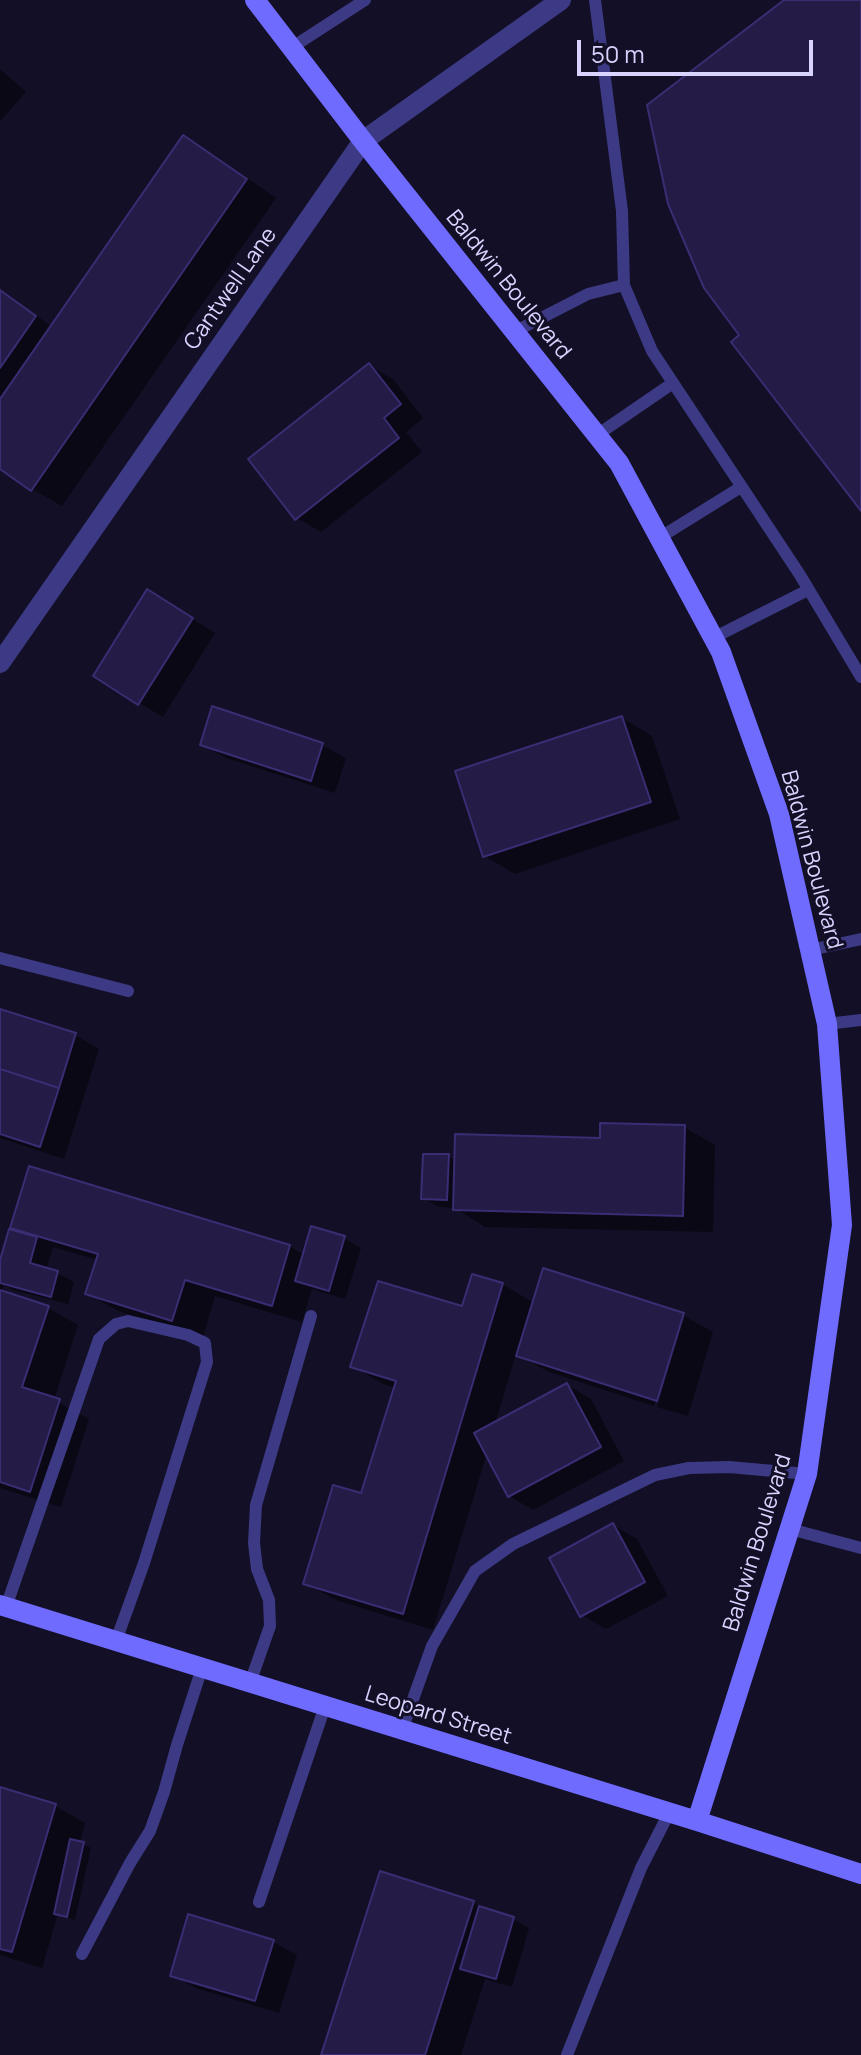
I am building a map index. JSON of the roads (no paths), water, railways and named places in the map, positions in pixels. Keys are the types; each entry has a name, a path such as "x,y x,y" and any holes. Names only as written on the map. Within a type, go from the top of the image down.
{"main road":[{"name":"Baldwin Boulevard","path":"255,0 619,463 721,652 779,814 827,1024 842,1225 807,1474 697,1821"},
{"name":"Leopard Street","path":"3,1606 861,1874"}],"street":[{"name":"Cantwell Lane","path":"0,663 363,141 561,0"}],"lane":[{"path":"291,48 365,0"},
{"path":"595,0 622,211 624,285 652,351 861,677"},
{"path":"514,332 588,294 624,285"},
{"path":"597,435 673,383"},
{"path":"659,538 741,487"},
{"path":"713,638 808,590"},
{"path":"810,950 861,939"},
{"path":"0,958 128,991"},
{"path":"827,1024 861,1020"},
{"path":"250,1683 270,1626 269,1600 257,1569 254,1543 256,1505 311,1316"},
{"path":"3,1606 99,1339 116,1324 128,1321 188,1335 205,1343 207,1362 144,1563 116,1641"},
{"path":"402,1730 432,1646 475,1571 513,1544 655,1475 689,1468 729,1467 807,1474"},
{"path":"790,1529 861,1548"},
{"path":"82,1954 150,1831 202,1668"},
{"path":"259,1902 325,1706"},
{"path":"567,2055 641,1868 669,1813"}]}
